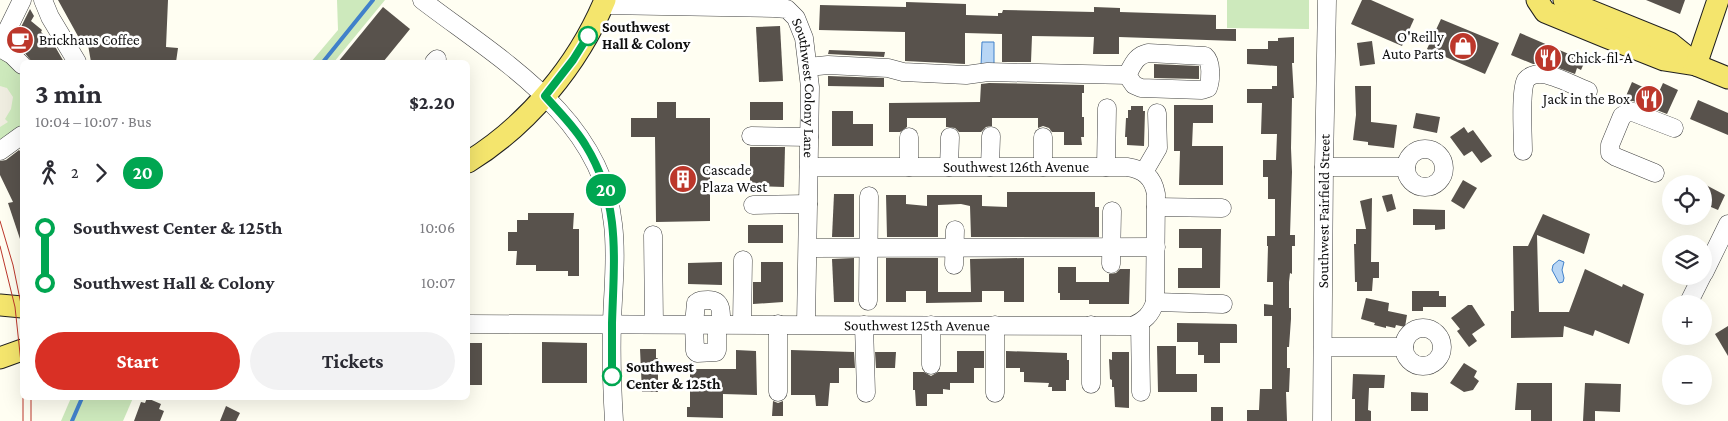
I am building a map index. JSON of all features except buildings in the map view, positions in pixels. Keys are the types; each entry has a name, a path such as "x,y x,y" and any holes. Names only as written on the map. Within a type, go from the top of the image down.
{"main road":[{"path":"1537,0 1545,12 1606,37 1664,60 1696,65 1728,78"},
{"path":"1564,0 1670,43 1696,65"},
{"path":"1696,65 1718,0"},
{"path":"470,160 507,132 545,96 584,44 604,3"},
{"path":"0,306 20,307"},
{"path":"0,358 20,351"}],"street":[{"path":"0,44 22,0"},
{"path":"43,0 76,60"},
{"path":"422,0 503,61 545,96 579,135 598,167 612,216 614,239 612,324 614,421"},
{"name":"Southwest Fairfield Street","path":"1322,421 1327,0"},
{"name":"Southwest Colony Lane","path":"604,3 787,9 796,18 804,38 810,86 806,324"},
{"path":"0,48 12,55 20,63"},
{"path":"808,67 888,68 903,72 966,74 988,72 1127,75"},
{"path":"1523,150 1524,96 1525,83 1528,78 1535,74 1548,75 1588,91"},
{"path":"1106,167 1107,108"},
{"path":"1655,173 1610,153 1610,145 1622,116 1630,111 1674,128"},
{"path":"1141,392 1140,323 1147,318 1155,302 1156,247 1156,194 1153,181 1144,172 1158,148 1157,113"},
{"path":"751,136 809,137"},
{"path":"990,167 991,136"},
{"path":"909,137 909,167"},
{"path":"949,167 950,137"},
{"path":"1042,137 1042,167"},
{"path":"0,151 20,141"},
{"name":"Southwest 126th Avenue","path":"809,167 1106,167 1134,168 1144,172"},
{"path":"1324,167 1406,167"},
{"path":"868,301 869,196"},
{"path":"753,204 808,204"},
{"path":"1156,207 1222,208"},
{"path":"1111,264 1112,211"},
{"path":"1712,257 1728,224"},
{"path":"653,235 654,324"},
{"path":"808,248 868,248 955,239 1156,247"},
{"path":"954,265 955,239"},
{"path":"742,324 743,260"},
{"path":"699,300 714,300 720,305 717,350 713,354 695,352 694,324 696,302 699,300"},
{"path":"1155,302 1223,304"},
{"name":"Southwest 125th Avenue","path":"470,324 1132,326 1140,323"},
{"path":"778,324 778,392"},
{"path":"864,325 866,393"},
{"path":"931,325 931,365"},
{"path":"995,325 995,393"},
{"path":"1091,326 1091,384"},
{"path":"1323,347 1404,347"}],"green space":[{"path":"337,0 385,0 336,60 313,60 338,30"},
{"path":"1227,0 1309,0 1309,29 1227,28"},
{"path":"0,48 20,63 20,137 0,153"},
{"path":"70,400 132,400 123,421 61,421"}],"shaded area":[{"path":"0,86 7,88 13,97 11,109 5,119 8,122 0,127"}],"water":[{"path":"982,42 994,42 994,66 981,66"},
{"path":"1559,260 1564,262 1562,270 1564,278 1563,282 1559,283 1552,270 1553,265"}],"waterway":[{"path":"325,60 373,0"},
{"path":"72,421 81,400"}],"tram line":[{"path":"0,221 13,265 20,299"},
{"path":"0,246 15,307 20,353"},
{"path":"23,400 23,421"},
{"path":"31,400 31,421"}],"bus line":[{"name":"20","path":"588,36 580,51 545,96 579,135 586,146 601,174 611,209 615,262 612,376"}],"place":[{"name":"Southwest Hall & Colony","path":"588,36"},
{"name":"Brickhaus Coffee","path":"20,40"},
{"name":"O'Reilly Auto Parts","path":"1463,46"},
{"name":"Chick-fil-A","path":"1548,58"},
{"name":"Jack in the Box","path":"1649,99"},
{"name":"Cascade Plaza West","path":"683,179"},
{"name":"Southwest Center & 125th","path":"612,376"}]}
